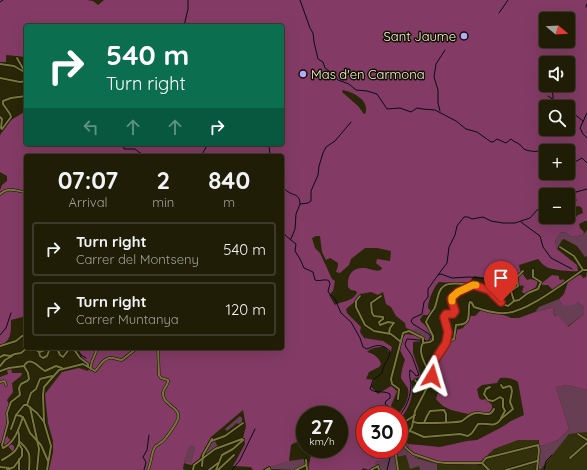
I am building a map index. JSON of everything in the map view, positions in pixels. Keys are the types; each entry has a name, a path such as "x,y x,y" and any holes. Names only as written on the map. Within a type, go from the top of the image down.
{"street":[{"path":"17,58 24,70"},
{"path":"0,64 14,66 24,72"},
{"path":"0,78 20,82 24,81"},
{"path":"0,117 2,119 2,129 11,117 3,104 3,101 24,96"},
{"path":"0,194 8,189 24,192"},
{"path":"560,247 574,256 583,270"},
{"path":"423,343 433,340 433,336 426,322 435,307 442,287 450,284 473,285 489,290 504,305 508,306 539,286 541,282 533,277 533,270"},
{"path":"446,343 454,339 456,325 467,322 469,314 468,304 470,302 474,307 504,314 515,311 549,294 583,270 587,270"},
{"path":"514,301 510,292 518,286 517,277 524,271"},
{"path":"473,285 458,292 451,299 455,311 453,314 446,314 444,317 448,332 446,343 433,363 430,381 414,415 414,422 410,431 406,435 404,442 406,448 411,453 432,460 446,463 482,463 489,470"},
{"path":"360,296 356,301 356,307 365,325 374,331 389,333 401,342"},
{"path":"380,296 371,302 372,313 374,316 383,317 383,319 379,322 380,325 388,322 394,323 390,328 389,333"},
{"path":"398,399 398,390 392,384 390,379 403,333 409,331 423,338 421,350 431,376"},
{"path":"0,346 16,341 24,336"},
{"path":"0,357 4,355 22,353 25,350"},
{"path":"36,350 40,352 40,356 45,358 49,350"},
{"path":"40,352 44,350"},
{"path":"58,350 60,355 63,357 68,350"},
{"path":"74,350 92,370 96,371 100,363 109,358 120,361 134,350"},
{"path":"88,365 95,356 96,350"},
{"path":"148,470 155,447 164,440 178,419 177,411 164,400 164,391 168,380 160,377 159,375 158,350"},
{"path":"0,366 5,360 13,355"},
{"path":"0,372 15,367 24,366 26,362 29,361 34,362 45,371 56,366 62,368"},
{"path":"46,470 51,444 44,422 44,387 58,370 62,368 80,364 88,365"},
{"path":"23,417 12,441 5,447 2,447 8,422 7,413 11,402 19,397 19,388 21,384 27,382 29,379 24,366"},
{"path":"11,429 16,415 24,406 27,405 30,395 36,389 40,379 54,376"},
{"path":"415,380 418,384 427,388"},
{"path":"0,382 4,381 6,382 6,385"},
{"path":"501,385 503,388 508,386 511,387 512,394 510,402 513,409 501,418"},
{"path":"410,431 424,437 460,434 468,436 478,424 483,423 492,425 498,422 505,411 502,407 503,398 500,397 493,401 488,400 484,394 486,389 490,387"},
{"path":"27,405 37,413 44,422"},
{"path":"30,407 33,416 38,449 37,470"},
{"path":"424,423 430,411 442,409 446,414 446,422"},
{"path":"414,422 424,423 461,421 475,413 489,415 494,410"},
{"path":"16,415 23,417"},
{"path":"408,419 414,415"},
{"path":"23,417 28,430 41,444 48,462"},
{"path":"202,466 203,458 212,440 225,436 243,423"},
{"path":"0,467 8,469 14,467 23,452 18,430"},
{"path":"578,434 587,440"},
{"path":"193,470 194,464 215,449 242,439 243,440 233,449 222,455 217,470"},
{"path":"2,460 10,456 20,443"},
{"path":"20,443 29,451 29,470"},
{"path":"570,458 587,443"},
{"path":"482,463 486,458 538,445 537,470"},
{"path":"217,470 234,455"},
{"path":"396,458 398,470"},
{"path":"19,459 19,470"},
{"path":"306,460 307,470"},
{"path":"506,470 538,461"},
{"path":"209,470 219,462"},
{"path":"296,470 306,465"},
{"path":"371,470 378,466 379,470"},
{"path":"266,470 270,469"}],"shaded area":[{"path":"0,0 87,0 93,1 98,5 104,0 587,0 587,221 579,224 580,228 584,232 583,235 572,237 567,233 561,232 555,241 557,249 577,265 578,271 551,269 542,264 538,259 519,265 520,270 527,280 531,279 538,281 536,287 525,294 522,292 524,286 511,289 505,288 494,276 487,278 474,276 468,284 439,282 433,290 429,302 428,308 431,311 428,315 423,315 420,319 431,334 432,339 429,342 426,342 424,339 429,339 429,335 416,328 413,331 406,328 405,323 396,316 391,307 386,304 383,292 378,295 371,292 360,294 358,299 346,309 347,313 361,327 360,332 364,338 383,341 392,347 390,353 385,347 373,348 367,352 376,356 381,364 379,367 369,372 366,379 374,380 371,387 378,394 391,386 397,391 391,406 356,406 356,458 389,458 387,460 375,462 375,466 369,470 363,468 362,470 308,470 310,458 348,458 348,406 296,406 296,442 291,445 289,461 271,467 269,466 262,470 253,470 251,467 233,466 245,444 245,438 243,438 246,426 243,410 211,437 199,459 191,465 184,463 183,469 185,470 49,470 53,452 53,441 48,423 45,394 62,372 79,368 88,371 91,365 84,360 77,350 284,350 284,154 24,154 24,317 11,320 11,332 9,338 0,345 0,190 2,185 7,181 7,176 0,172 0,135 11,120 24,112 24,146 284,146 284,24 24,24 24,57 6,55 6,62 0,62","holes":["343,90 356,95 363,101 366,105 365,114 342,92","320,236 322,252 326,260 330,258 338,263 336,272 340,273 349,265 351,259 365,248 377,248 391,251 390,261 377,259 376,263 382,268 379,271 365,268 354,270 348,279 348,287 357,293 349,300 335,305 329,295 333,291 335,281 332,279 320,253 315,248 312,238","190,446 195,447 191,463 184,462"]},
{"path":"587,230 587,256 585,257 577,246 564,239 557,249 555,241 561,232 567,233 572,237 583,235"},
{"path":"587,271 587,390 567,385 556,387 569,429 558,440 539,447 539,440 518,440 494,449 477,465 437,464 408,454 409,444 440,447 477,440 524,415 518,382 507,378 500,378 497,383 482,385 477,389 479,398 482,400 486,399 492,405 490,413 476,412 468,414 451,410 443,406 436,399 438,393 445,384 434,365 448,345 455,339 457,330 463,328 471,316 475,316 481,310 511,318 519,318 554,307 553,313 555,316 559,316 568,327 584,314 584,307 578,302 573,305 563,306 559,299 564,294 568,282 579,275 583,278 586,277"},
{"path":"552,275 559,276 559,279 563,279 565,281 553,290 548,285 542,285 542,283"},
{"path":"559,299 563,306 578,302 584,307 584,314 567,327 559,316 556,316 553,313 554,307 535,312 539,307"},
{"path":"416,327 429,335 429,339 424,339 421,335 413,331"},
{"path":"406,334 422,339 422,341 413,342 413,353 421,376 411,381 412,393 408,407 404,406 408,392 401,378 405,360 400,350 403,337"},
{"path":"11,368 12,373 22,373 21,376 12,383 13,392 7,400 10,406 6,415 7,421 4,436 8,436 11,440 9,443 14,446 13,452 7,445 5,446 4,443 0,443 0,377 8,374 7,370"},
{"path":"567,385 587,390 587,432 569,434 541,469 538,469 539,447 558,440 569,429 556,387"},
{"path":"240,416 242,418 242,423 240,425 237,423 227,431 225,429"},
{"path":"587,432 587,470 437,470 437,464 477,465 494,449 518,440 539,440 541,469 569,434"},
{"path":"212,441 215,441 218,447 205,454"},
{"path":"190,446 195,447 191,464 184,462"},
{"path":"408,454 437,464 437,470 420,470 419,466 410,469 407,458"},
{"path":"408,457 419,466 420,470 399,470 397,458 408,458"},
{"path":"389,458 397,458 399,470 379,470 379,464 375,466 375,462 387,460"},
{"path":"304,459 305,465 294,470 271,469 271,467 288,461"}],"waterway":[{"path":"184,24 188,9 188,0"},
{"path":"300,0 313,33 318,59 323,62 325,68 338,80 349,84 356,90 377,94 387,109 400,108 411,112 417,108 435,110 456,121 466,129 477,132 491,142 497,139 506,143 511,139 524,149 539,151"},
{"path":"499,13 508,0"},
{"path":"440,111 438,103 438,90 434,77 436,64 445,50"},
{"path":"552,92 553,100"},
{"path":"548,96 554,100"},
{"path":"587,113 580,128 587,138"},
{"path":"575,115 583,121"},
{"path":"291,239 295,229 296,214 300,204 311,201 311,191 318,175 319,166 326,147 335,141 351,122"},
{"path":"123,146 124,149 135,149 141,154"},
{"path":"202,154 207,146"},
{"path":"269,146 270,154"},
{"path":"575,162 582,158 587,163"},
{"path":"284,188 289,193 297,196 300,200 300,204"},
{"path":"575,194 576,192 587,189"},
{"path":"575,194 575,202"},
{"path":"438,275 447,263 449,247 455,235 457,226 464,217 472,219 483,217 491,221 515,223 530,218 539,208"},
{"path":"521,222 540,236 543,247 551,258 572,269"},
{"path":"284,233 296,244 295,251 304,268 313,272 315,280 329,281 329,293 335,299 341,313 351,322 363,347 367,349 381,346 390,351 382,373 373,380 370,389 390,394 390,398 385,404 388,406"},
{"path":"406,406 410,392 410,370 416,376 419,375 412,356 405,344 407,339 428,341 431,337 411,321 413,318 422,314 424,302 428,297 428,289 438,275 441,274 452,278 469,277 501,280"},
{"path":"0,335 6,328 11,313"},
{"path":"78,350 81,355 86,358"},
{"path":"232,470 240,460 255,429"},
{"path":"144,470 146,462 143,457 147,450 149,435"},
{"path":"544,470 546,461 552,455"},
{"path":"387,470 390,458"}],"slow traffic":[{"path":"452,301 451,299 455,294 476,285"}],"place":[{"name":"Sant Jaume","path":"464,36"},
{"name":"Mas d'en Carmona","path":"303,74"}],"route":[{"path":"432,376 430,377 432,378 434,372 433,363 443,349 448,334 444,317 446,314 453,314 455,311 451,299 454,295 473,285 489,290 501,302"}]}
